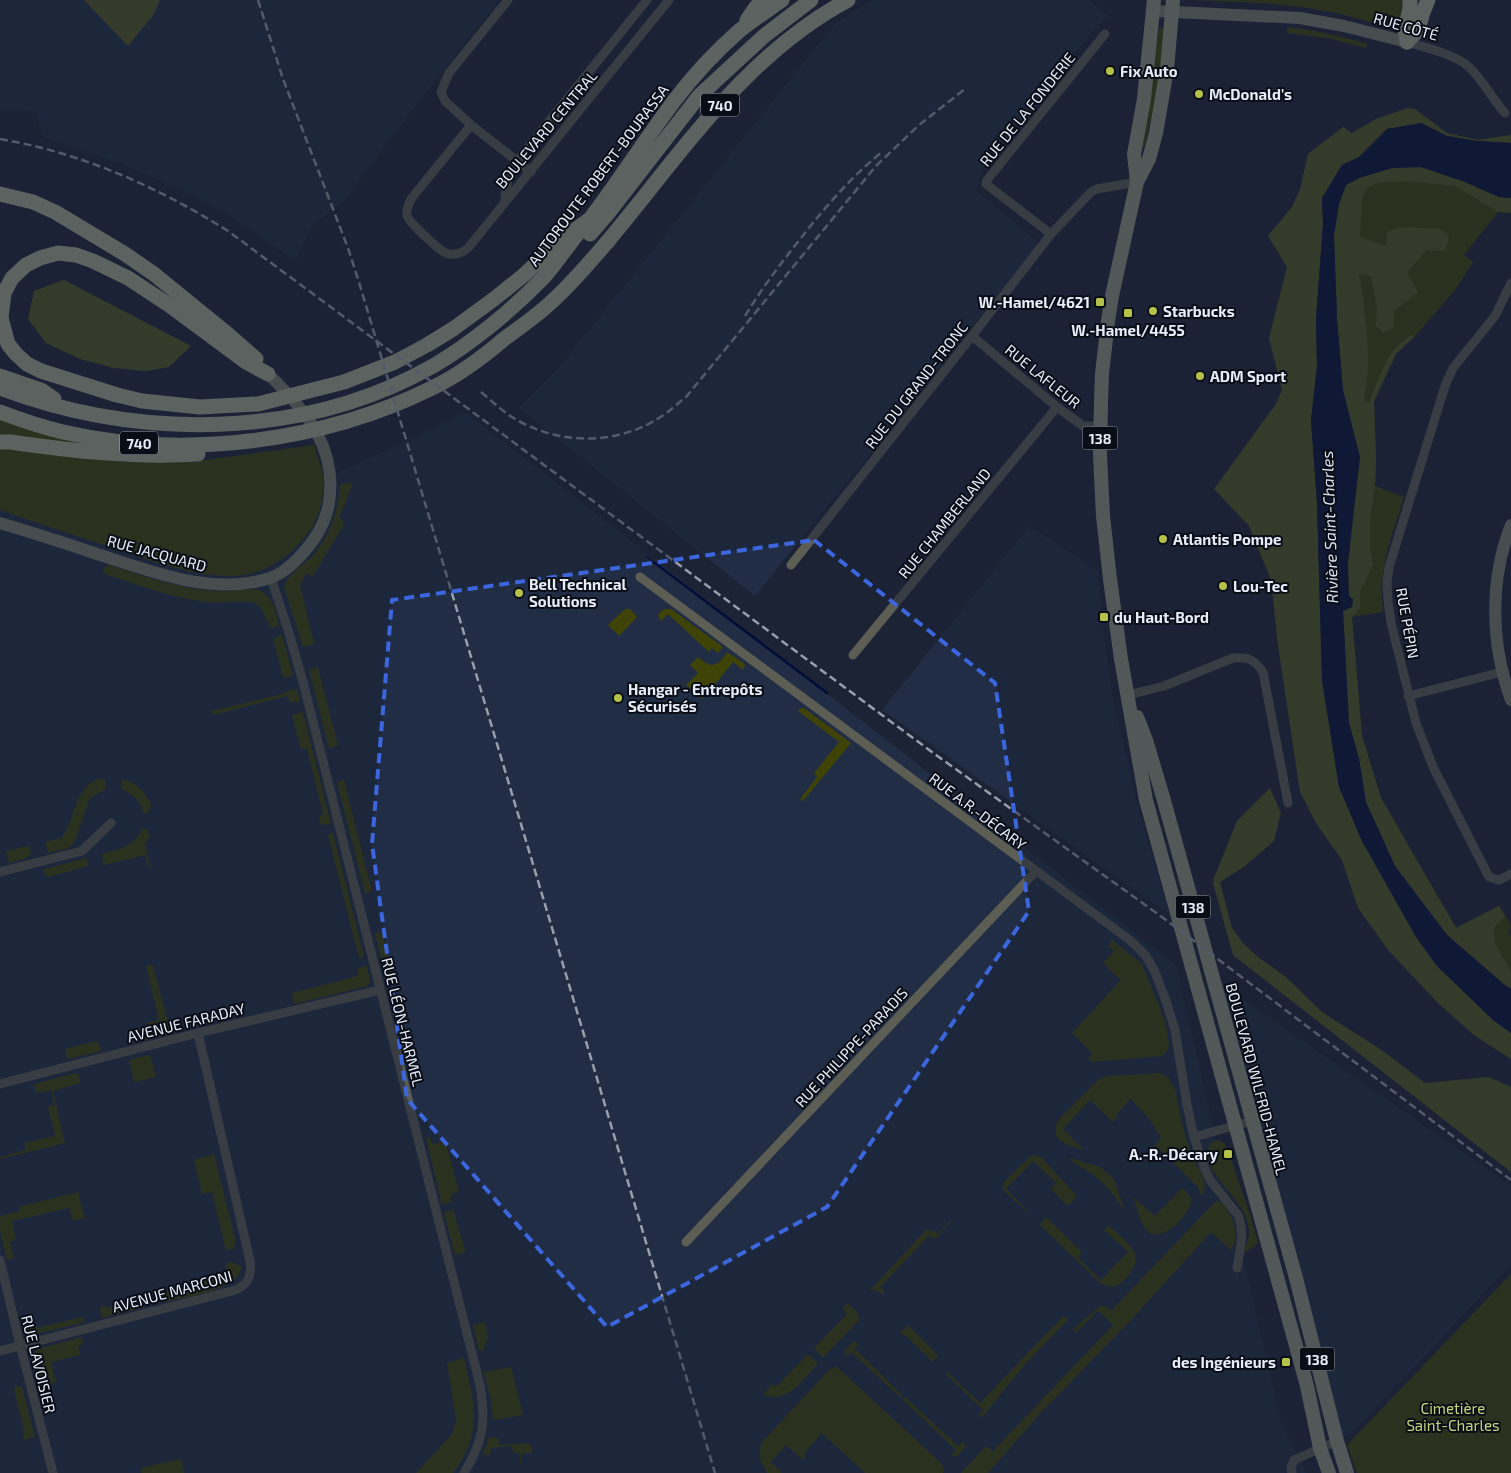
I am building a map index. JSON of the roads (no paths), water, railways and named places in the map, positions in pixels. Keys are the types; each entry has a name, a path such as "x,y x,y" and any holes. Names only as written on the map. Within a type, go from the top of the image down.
{"highway":[{"path":"740,31 756,7 764,0"},
{"name":"AUTOROUTE ROBERT-BOURASSA","path":"0,388 72,410 108,417 172,425 235,423 278,418 322,409 367,395 423,371 463,347 514,305 552,268 590,219 675,100 706,63 740,31 782,0"},
{"path":"552,268 590,234 609,212 699,96 764,36 811,0"},
{"name":"740","path":"0,412 64,432 125,442 186,445 282,441 385,409 434,387 481,359 548,305 575,278 614,233 692,137 735,89 785,42 806,26 848,0"},
{"path":"1407,42 1405,29 1410,0"},
{"path":"1407,42 1418,30 1428,0"},
{"path":"614,233 660,160 738,59"},
{"path":"0,194 33,202 55,212 125,254 230,336 251,354 268,374"},
{"path":"268,374 246,362 169,305 128,278 76,255 58,253 40,258 26,265 12,278 4,293 1,318 8,344 27,364 41,371 117,395 169,405 222,407 258,404 320,390 364,375 409,355 453,329 524,276 562,239 590,219"},
{"path":"0,376 41,390 72,410"},
{"path":"0,442 111,453 156,455 224,452 282,441"}],"main road":[{"name":"RUE CÔTÉ","path":"1154,6 1173,6 1300,18 1344,26 1407,42"},
{"name":"BOULEVARD WILFRID-HAMEL","path":"1137,182 1134,154 1144,99 1154,6"},
{"name":"BOULEVARD WILFRID-HAMEL","path":"1173,6 1167,69 1156,133 1149,159 1137,182 1108,321 1102,374 1100,426 1103,516 1120,651 1146,800 1234,1126 1307,1386 1320,1448 1329,1473"},
{"name":"RUE JACQUARD","path":"0,523 142,568 201,583 230,585 271,578 282,572 309,547 321,529 331,496 331,476 321,438 313,424 288,392 268,374"},
{"path":"1511,526 1502,555 1496,597 1496,636 1502,672 1511,700"},
{"name":"BOULEVARD WILFRID-HAMEL","path":"1128,695 1146,740 1160,787 1296,1278 1337,1441 1347,1473"}],"street":[{"path":"508,0 449,73 441,92 445,101 471,125 531,172"},
{"name":"BOULEVARD CENTRAL","path":"505,201 505,190 517,161 647,0"},
{"name":"BOULEVARD CENTRAL","path":"505,201 531,172 669,0"},
{"name":"RUE DE LA FONDERIE","path":"1051,234 986,184 987,180 1105,34"},
{"name":"RUE CÔTÉ","path":"1407,42 1461,60 1470,68 1495,103 1505,113"},
{"path":"471,125 411,199 407,216 411,223 445,253 462,253 505,201"},
{"name":"RUE DU GRAND-TRONC","path":"791,565 1051,234 1090,192 1098,188 1137,182"},
{"name":"RUE PÉPIN","path":"1511,283 1496,316 1453,368 1445,386 1389,567 1387,583 1390,616 1408,696 1416,724 1433,766 1489,877 1499,880 1511,874"},
{"name":"RUE LAFLEUR","path":"972,336 1057,407 1083,426 1100,426"},
{"name":"RUE CHAMBERLAND","path":"853,656 1057,407"},
{"name":"RUE A.R.-DÉCARY","path":"640,577 1131,941 1146,956 1155,972 1175,1030 1187,1105 1194,1137 1205,1169 1210,1180 1238,1215 1241,1222 1242,1235 1237,1268"},
{"name":"RUE LÉON-HARMEL","path":"271,578 290,632 303,682 480,1385 484,1412 482,1428 479,1444 464,1473"},
{"path":"1128,695 1164,686 1233,658 1244,657 1252,659 1263,672 1288,803"},
{"path":"1408,696 1502,672"},
{"path":"0,872 82,851 111,823"},
{"name":"RUE PHILIPPE-PARADIS","path":"686,1242 1036,871"},
{"name":"AVENUE FARADAY","path":"0,1084 198,1033 380,990"},
{"name":"AVENUE MARCONI","path":"0,1350 232,1291 240,1288 249,1279 251,1272 250,1261 198,1033"},
{"path":"1194,1137 1252,1121"},
{"name":"RUE LAVOISIER","path":"0,1260 53,1473"},
{"path":"1292,1473 1291,1468 1294,1460 1337,1441"}],"water":[{"name":"Rivière Saint-Charles","path":"1421,123 1447,136 1477,141 1511,143 1511,198 1499,197 1465,182 1421,167 1392,168 1359,178 1346,185 1339,204 1334,235 1337,319 1343,390 1360,457 1348,563 1349,596 1353,599 1352,607 1343,611 1349,723 1359,759 1366,802 1395,866 1447,935 1511,989 1511,1033 1493,1020 1437,966 1416,937 1362,841 1339,787 1322,680 1317,503 1311,420 1317,366 1316,318 1323,224 1322,198 1342,165 1359,157 1387,129"}],"waterway":[{"path":"647,557 827,693"}],"railway":[{"path":"258,0 283,79 348,248 358,279 715,1473"},
{"path":"481,392 517,420 552,434 570,437 607,437 642,427 659,418 686,397 876,166 919,125 965,89"},
{"path":"0,139 60,153 118,174 147,186 228,231 936,755 1162,917 1511,1180"},
{"path":"745,316 772,276 839,192 882,152"}],"place":[{"name":"Fix Auto","path":"1110,71"},
{"name":"McDonald's","path":"1199,94"},
{"name":"W.-Hamel/4621","path":"1100,302"},
{"name":"Starbucks","path":"1153,311"},
{"name":"W.-Hamel/4455","path":"1128,313"},
{"name":"ADM Sport","path":"1200,376"},
{"name":"Atlantis Pompe","path":"1163,539"},
{"name":"Lou-Tec","path":"1223,586"},
{"name":"Bell Technical Solutions","path":"519,593"},
{"name":"du Haut-Bord","path":"1104,617"},
{"name":"Hangar - Entrepôts Sécurisés","path":"618,698"},
{"name":"A.-R.-Décary","path":"1228,1154"},
{"name":"des Ingénieurs","path":"1286,1362"}],"park label":[{"name":"Cimetière Saint-Charles","path":"1453,1416"}]}
